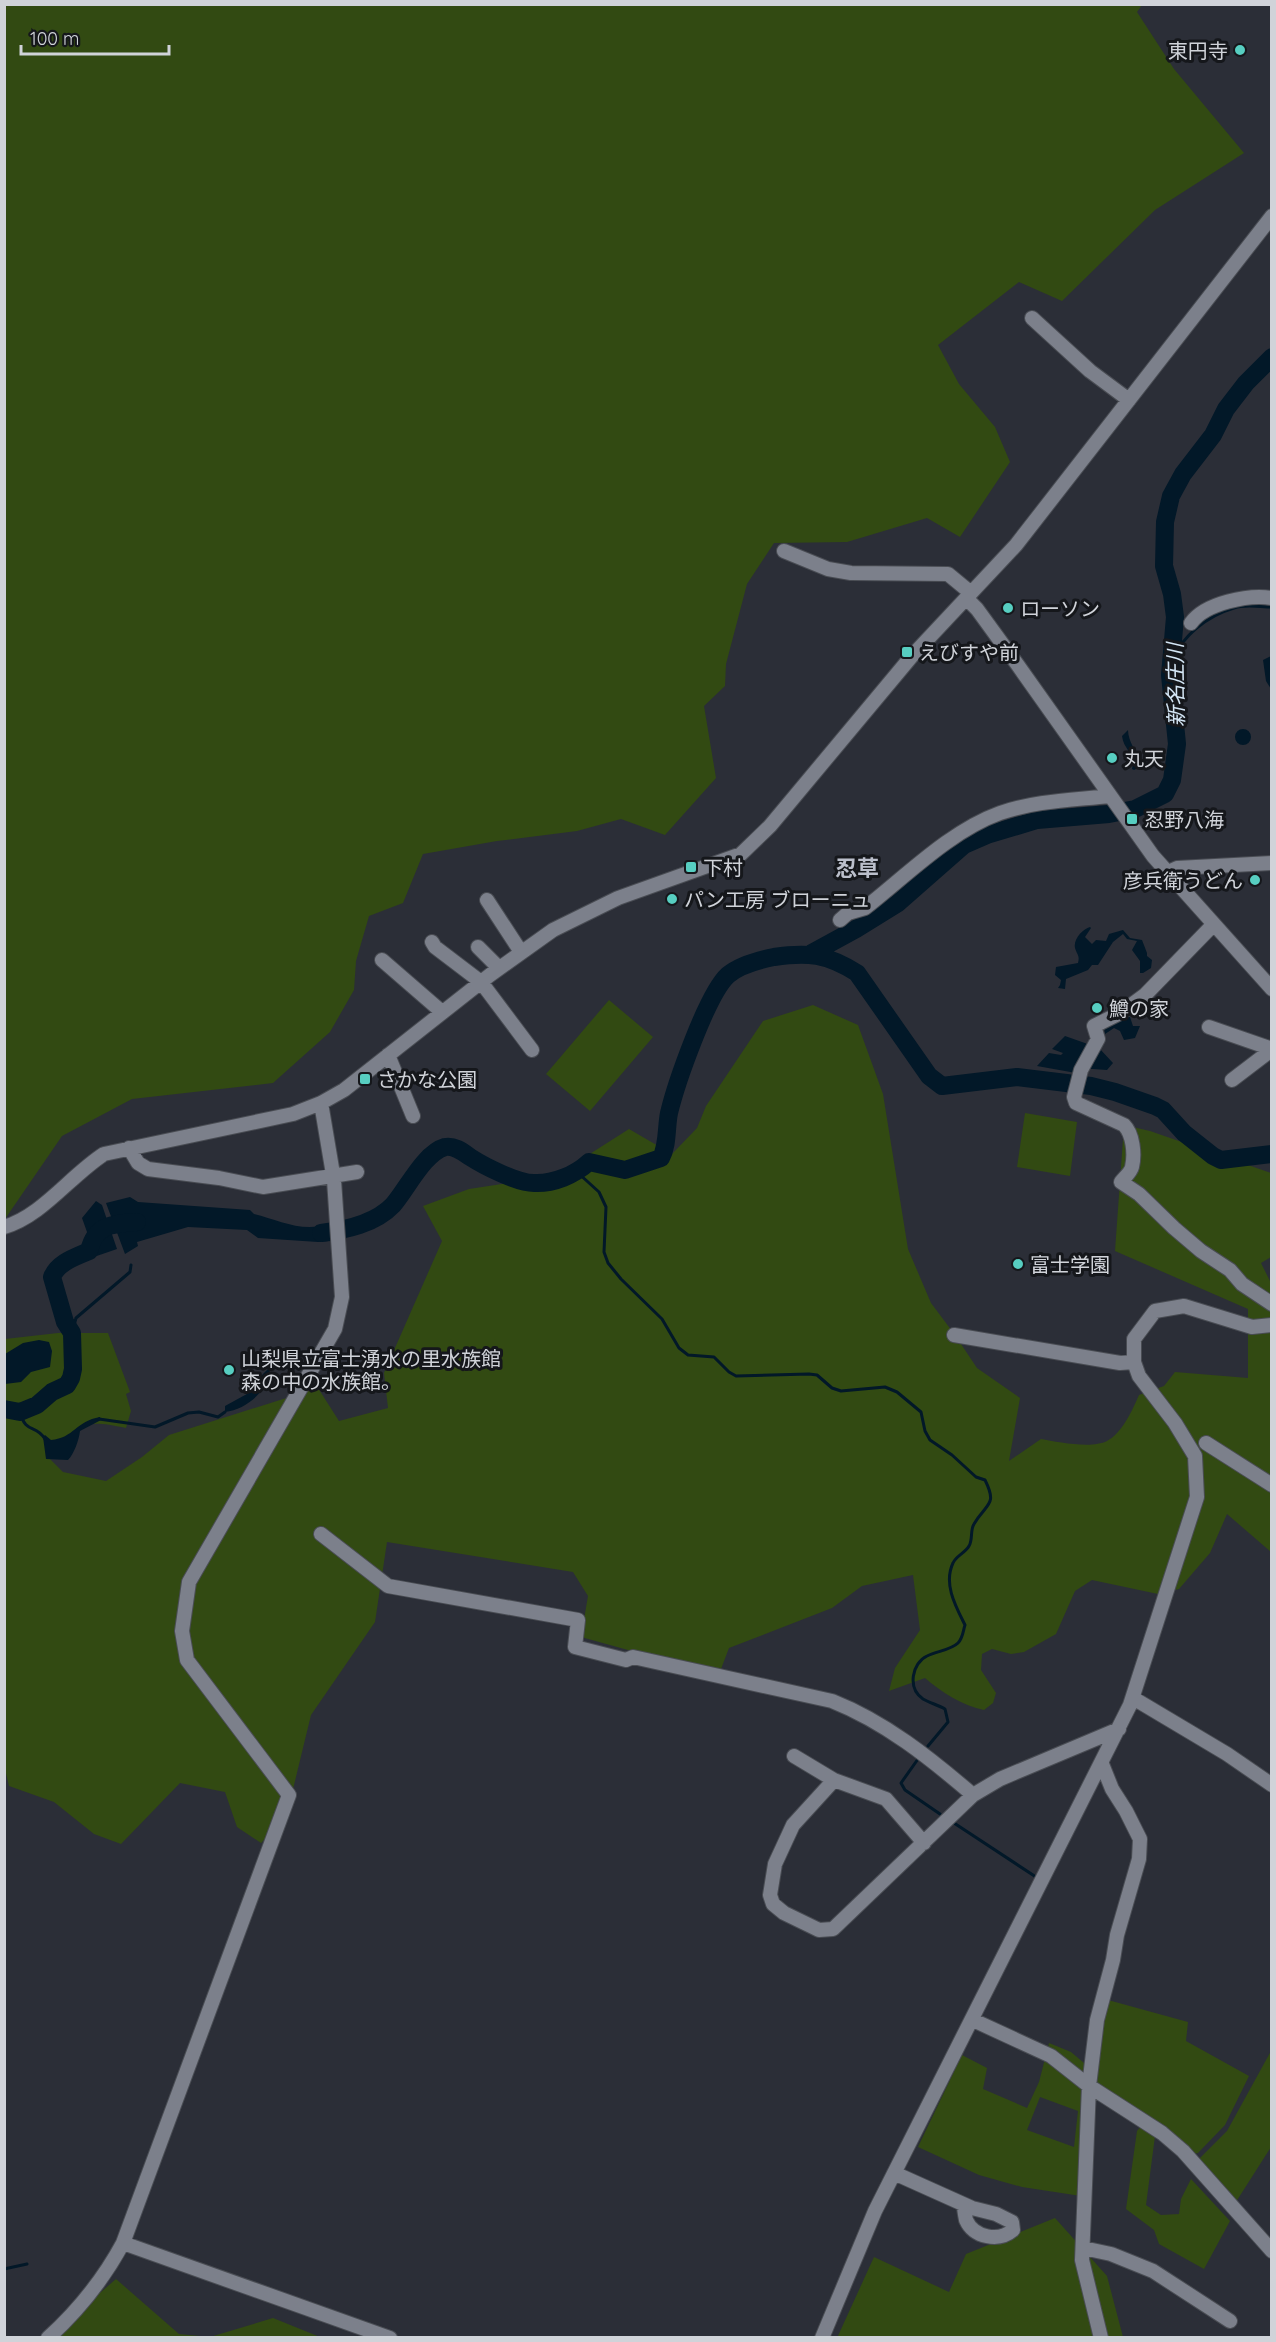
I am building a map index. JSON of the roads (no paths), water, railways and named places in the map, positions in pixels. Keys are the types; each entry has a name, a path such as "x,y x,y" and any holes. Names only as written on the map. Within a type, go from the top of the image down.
{"street":[{"path":"4,1227 34,1213 86,1166 104,1154 293,1114 321,1103 344,1090 480,982 553,930 618,898 741,854 770,826 911,657 1016,545 1272,216"},
{"path":"1032,318 1090,371 1129,400"},
{"path":"784,551 828,569 851,573 948,574 968,595 1166,873 1272,989"},
{"path":"1191,623 1205,612 1233,600 1272,598"},
{"path":"840,920 848,913 865,908 950,840 1001,813 1043,804 1110,797"},
{"path":"1166,873 1177,868 1272,863"},
{"path":"487,900 522,952"},
{"path":"1213,925 1145,995 1122,1012 1094,1026 1098,1039 1081,1070 1074,1098 1076,1103 1124,1125 1129,1131 1132,1138 1132,1168 1121,1182 1139,1194 1201,1251 1230,1270 1242,1284 1272,1304"},
{"path":"432,942 435,947 480,982 532,1050"},
{"path":"478,947 499,968"},
{"path":"382,960 442,1012"},
{"path":"1209,1027 1271,1050"},
{"path":"1232,1080 1271,1050"},
{"path":"388,1055 413,1116"},
{"path":"48,2337 85,2302 107,2273 123,2242 289,1795 187,1660 182,1631 189,1582 335,1329 342,1297 334,1177 321,1103"},
{"path":"129,1148 138,1163 148,1169 219,1178 262,1187 293,1184 357,1172"},
{"path":"822,2337 875,2211 1102,1764 1133,1698 1197,1497 1195,1456 1175,1423 1138,1376 1134,1362 1134,1339 1155,1311 1184,1306 1252,1327 1272,1325"},
{"path":"954,1335 1120,1363 1134,1362"},
{"path":"1206,1443 1272,1485"},
{"path":"321,1534 388,1586 578,1620 575,1647 626,1660 633,1657 832,1701 851,1708 920,1750 972,1795"},
{"path":"1133,1698 1227,1754 1272,1785"},
{"path":"834,1780 793,1825 775,1864 770,1895 773,1904 784,1913 819,1930 834,1929 972,1795 1000,1779 1119,1729"},
{"path":"794,1756 834,1780 886,1799 924,1843"},
{"path":"1101,2337 1082,2260 1089,2086 1097,2020 1113,1960 1117,1935 1139,1859 1140,1839 1112,1789 1102,1764"},
{"path":"973,2020 1051,2056 1089,2086 1172,2141 1272,2251"},
{"path":"894,2173 963,2205"},
{"path":"123,2242 390,2337"},
{"path":"1083,2248 1111,2254 1153,2271 1230,2321"}],"water":[{"path":"1272,656 1271,689 1266,681 1263,660"},
{"path":"1243,729 1249,731 1251,737 1249,743 1243,745 1237,743 1235,737 1237,731"},
{"path":"1128,730 1138,762 1138,768 1134,770 1131,755 1122,736"},
{"path":"1090,927 1085,937 1092,944 1096,940 1106,941 1109,934 1123,930 1130,938 1142,940 1147,956 1152,960 1151,968 1140,973 1140,961 1132,950 1137,941 1127,939 1123,934 1113,942 1098,965 1092,965 1088,970 1066,979 1065,989 1058,988 1061,980 1055,975 1056,967 1078,963 1075,948 1077,938"},
{"path":"1127,1015 1133,1026 1140,1026 1135,1038 1124,1040 1120,1031 1114,1028 1105,1034 1104,1027 1120,1021"},
{"path":"1065,1036 1099,1048 1113,1063 1107,1070 1079,1068 1076,1073 1037,1066 1049,1053 1061,1055 1063,1053 1052,1049"},
{"path":"130,1197 138,1202 250,1210 254,1214 301,1227 330,1223 331,1241 258,1238 247,1230 188,1227 137,1242 138,1246 125,1254 106,1203"},
{"path":"96,1201 102,1205 117,1249 85,1260 87,1232 82,1218"},
{"path":"39,1340 49,1342 52,1351 50,1367 31,1372 21,1382 5,1384 5,1354 23,1343"},
{"path":"270,1369 265,1385 255,1398 241,1407 225,1412 225,1406 256,1389 258,1379"},
{"path":"100,1417 101,1420 80,1431 76,1447 68,1460 46,1459 43,1437 45,1435 51,1440 59,1439 85,1422"}],"waterway":[{"name":"新名庄川","path":"812,953 898,903 964,845 987,835 1037,820 1109,814 1135,809 1165,794 1172,780 1177,744 1170,675 1175,617 1172,594 1164,566 1165,522 1171,496 1183,474 1213,435 1226,409 1246,383 1272,357"},
{"path":"1171,661 1189,635 1214,616 1238,607 1272,607"},
{"path":"321,1233 360,1225 386,1212 430,1156 445,1147 458,1149 510,1177 534,1183 563,1178 589,1162 625,1170 661,1158 666,1142 669,1113 678,1082 702,1019 720,985 733,971 762,960 786,955 827,958 857,973 929,1076 942,1086 1017,1077 1091,1086 1115,1092 1163,1110 1184,1133 1221,1160 1272,1154"},
{"path":"577,1172 599,1192 606,1207 604,1252 608,1263 662,1319 679,1348 688,1355 714,1357 736,1376 809,1374 817,1375 832,1388 841,1391 885,1387 897,1392 921,1412 925,1431 930,1440 952,1455 976,1477 985,1480 989,1488 989,1504 973,1526 969,1546 954,1561 950,1571 952,1595 965,1625 962,1637 948,1649 922,1659 913,1676 918,1694 923,1699 945,1709 948,1722 928,1746"},
{"path":"4,1409 20,1412 37,1405 52,1392 67,1385 71,1378 72,1333 65,1322 52,1277 58,1267 89,1251 100,1230 113,1225 137,1222"},
{"path":"72,1333 76,1318 130,1272 131,1265"},
{"path":"20,1412 25,1424 38,1431 45,1439"},
{"path":"99,1419 155,1427 188,1413 199,1412 218,1417 225,1412"},
{"path":"918,1759 901,1783 905,1790 940,1814"},
{"path":"954,1823 1036,1877"},
{"path":"4,2269 27,2264"}],"place":[{"name":"東円寺","path":"1240,50"},
{"name":"ローソン","path":"1008,608"},
{"name":"えびすや前","path":"907,652"},
{"name":"丸天","path":"1112,758"},
{"name":"忍野八海","path":"1132,819"},
{"name":"下村","path":"691,867"},
{"name":"彦兵衛うどん","path":"1255,880"},
{"name":"パン工房 ブローニュ","path":"672,899"},
{"name":"鱒の家","path":"1097,1008"},
{"name":"さかな公園","path":"365,1079"},
{"name":"富士学園","path":"1018,1264"},
{"name":"山梨県立富士湧水の里水族館 森の中の水族館。","path":"229,1370"}],"district":[{"name":"忍草","path":"857,868"}]}
